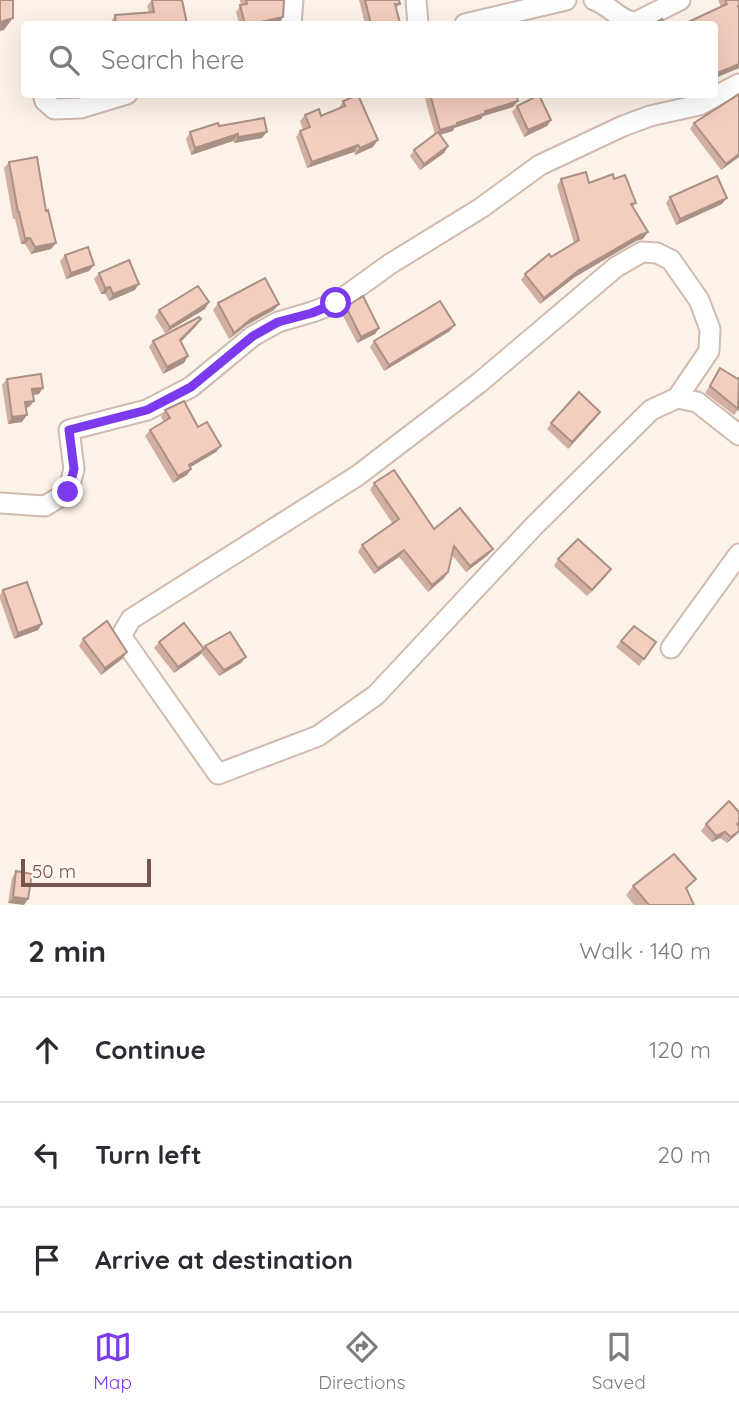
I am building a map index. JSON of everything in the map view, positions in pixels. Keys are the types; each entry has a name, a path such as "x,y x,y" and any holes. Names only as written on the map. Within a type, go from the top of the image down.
{"street":[{"path":"291,21 293,0"},
{"path":"416,0 418,21"},
{"path":"478,21 566,0"},
{"path":"594,0 602,2 627,21"},
{"path":"638,21 680,0"},
{"path":"718,95 739,83"},
{"path":"44,98 54,109 81,108 114,98"},
{"path":"0,503 45,506 68,492 74,469 69,430 147,410 191,387 253,336 278,322 336,303 390,264 481,208 540,165 623,126 650,116 699,105 712,98"},
{"path":"677,398 709,351 710,329 699,300 671,260 657,253 642,252 616,267 479,383 357,476 131,619 121,636 218,774 318,736 376,695 534,526 651,410 677,398 697,402 739,435"},
{"path":"671,648 739,554"}],"building":[{"path":"0,0 13,0 13,18 0,22"},
{"path":"152,0 182,0 186,21 116,21 115,15 154,12"},
{"path":"246,0 284,0 283,17 265,21 244,21 240,5 247,4"},
{"path":"365,0 399,0 400,4 395,4 399,21 370,21"},
{"path":"725,0 739,0 739,64 718,73 718,21 690,21 727,4"},
{"path":"739,94 739,154 726,164 694,123"},
{"path":"359,98 378,140 312,162 300,131 310,127 305,115 319,109 321,116 345,106 343,101"},
{"path":"431,98 517,98 518,101 485,111 486,113 440,130"},
{"path":"533,98 540,98 551,120 528,130 517,106"},
{"path":"264,118 267,132 238,137 238,134 195,148 190,132 218,123 219,126"},
{"path":"438,132 448,146 424,164 414,150"},
{"path":"37,157 46,211 48,210 56,243 35,247 30,238 25,238 9,162"},
{"path":"586,172 589,183 613,174 614,179 625,175 636,203 631,204 648,232 579,270 544,298 525,274 549,254 551,257 579,240 561,179"},
{"path":"717,176 727,198 680,219 670,197"},
{"path":"88,247 94,265 71,273 65,255"},
{"path":"129,260 139,284 113,294 110,287 105,288 99,273"},
{"path":"265,278 279,304 251,319 234,333 218,303"},
{"path":"198,286 209,302 170,327 159,310"},
{"path":"363,296 379,328 361,337 346,307"},
{"path":"440,301 455,325 389,365 374,341"},
{"path":"199,317 201,319 180,340 188,356 167,367 153,341"},
{"path":"720,368 739,378 738,409 710,386"},
{"path":"41,374 43,388 32,389 34,401 25,402 27,415 12,417 7,379"},
{"path":"579,392 600,412 572,442 551,423"},
{"path":"184,401 198,427 207,422 221,446 189,465 191,469 178,476 150,430 170,418 165,410"},
{"path":"394,470 434,529 460,508 493,549 470,566 454,546 448,572 432,585 404,550 378,568 362,545 399,519 374,483"},
{"path":"578,539 611,569 592,590 558,559"},
{"path":"27,582 42,624 18,633 3,590"},
{"path":"107,621 127,652 105,668 83,639"},
{"path":"184,623 204,649 178,667 159,642"},
{"path":"634,626 656,642 644,659 621,641"},
{"path":"230,632 246,657 224,670 205,646"},
{"path":"729,801 739,812 739,831 731,837 725,832 716,836 706,824"},
{"path":"674,854 696,879 686,888 694,905 649,905 633,886"},
{"path":"16,871 32,874 28,899 13,897"}],"route":[{"path":"68,492 74,469 69,430 147,410 191,387 253,336 278,322 336,303"}]}
